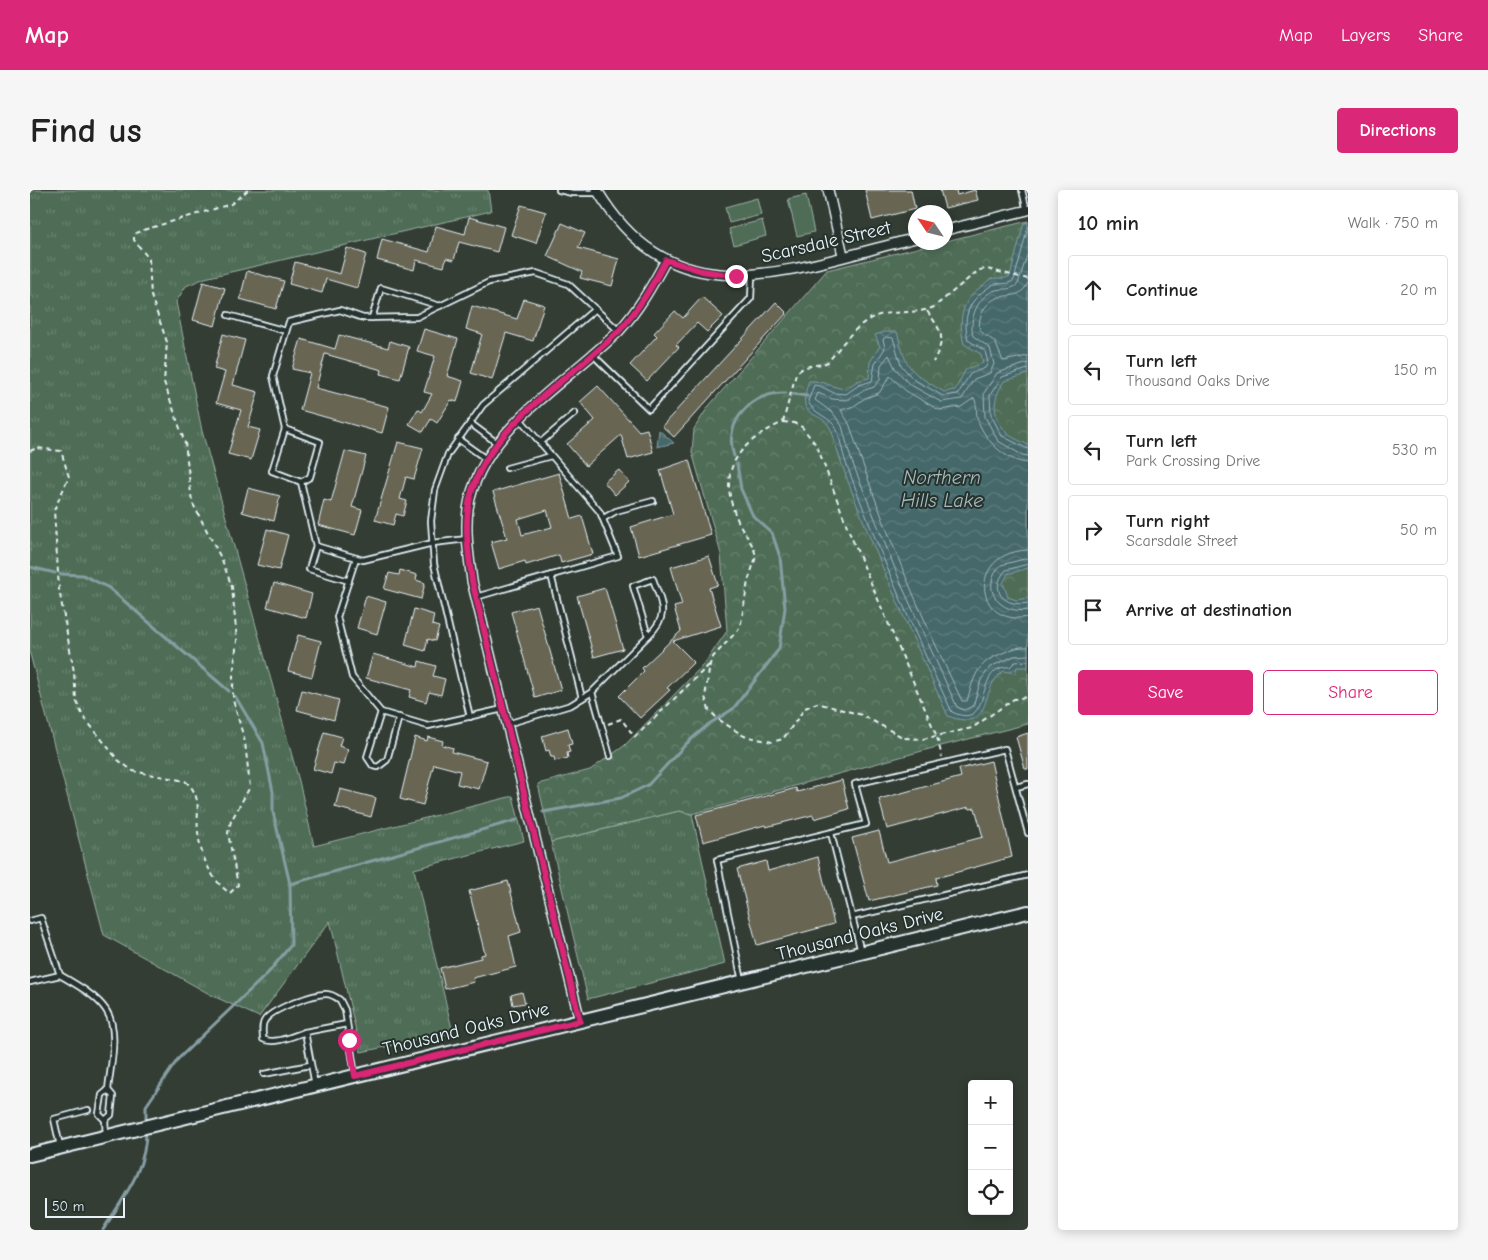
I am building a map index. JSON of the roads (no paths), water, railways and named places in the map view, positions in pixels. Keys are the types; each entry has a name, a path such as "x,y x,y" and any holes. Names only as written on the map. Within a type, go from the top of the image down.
{"main road":[{"name":"Thousand Oaks Drive","path":"30,1155 1028,912"}],"street":[{"path":"828,190 843,256"},
{"name":"Scarsdale Street","path":"598,191 612,214 629,233 666,260 719,274 752,276 908,240"},
{"path":"953,228 1028,210"},
{"path":"580,1021 476,597 467,539 471,494 486,459 497,443 520,419 593,355 635,314 666,260"}],"lane":[{"path":"559,190 572,193 598,191"},
{"path":"1022,190 1028,210"},
{"path":"285,429 320,442 310,477 301,482 272,471 285,429 273,376 289,322 340,310 363,318 417,318 489,282 536,273 568,284 619,331"},
{"path":"593,355 650,410 751,298 752,276"},
{"path":"372,318 381,288 440,306"},
{"path":"470,717 434,564 432,521 435,490 448,454 483,405 595,309"},
{"path":"228,315 286,331"},
{"path":"540,443 576,412"},
{"path":"476,597 618,556 604,518 520,419"},
{"path":"470,423 497,443"},
{"path":"458,439 486,459"},
{"path":"507,468 551,456"},
{"path":"301,482 316,546 310,568 350,580"},
{"path":"604,518 616,511 654,501"},
{"path":"316,546 363,560 433,543 467,539"},
{"path":"356,558 338,617 352,677 381,712 428,726 503,709"},
{"path":"551,575 582,698"},
{"path":"507,724 571,705 592,692 648,636 662,620 663,609 653,579 633,586 648,636"},
{"path":"592,692 610,756"},
{"path":"381,712 367,757 372,766 378,767 387,760 399,718"},
{"path":"742,982 717,860 866,824 855,784 1005,749 1028,832"},
{"path":"1016,788 1028,784"},
{"path":"831,832 862,953"},
{"path":"852,917 1028,875"},
{"path":"30,922 41,918 60,974 84,990 106,1010 113,1030 108,1090 113,1096 111,1115 105,1120"},
{"path":"30,982 60,974"},
{"path":"347,1024 305,1032 274,1041 263,1039 262,1025 266,1018 280,1007 326,994 340,1000 347,1024 355,1076"},
{"path":"305,1032 315,1086"},
{"path":"264,1074 310,1065"},
{"path":"108,1090 102,1095 99,1114 105,1120 110,1135"},
{"path":"60,1148 54,1119 88,1110"}],"water":[{"name":"Northern Hills Lake","path":"1028,222 1028,374 1004,381 995,406 997,418 1005,431 1028,445 1028,568 1008,574 1003,583 1008,597 1016,600 1028,598 1028,667 1017,667 1015,673 1004,671 996,679 980,714 973,719 963,720 948,716 869,535 829,426 824,420 807,410 805,395 809,381 846,389 857,381 869,378 870,362 880,346 875,335 885,332 897,332 907,363 917,374 944,392 955,390 966,369 983,363 981,354 964,344 961,327 965,305 975,292 990,280 1010,276 1024,223"},
{"path":"659,430 674,443 657,447"}],"waterway":[{"path":"734,456 731,443 732,432 736,421 743,411 762,397 786,393"},
{"path":"793,394 807,396"},
{"path":"543,812 621,798 648,785 687,743 709,724 733,709 779,649 785,608 780,557 772,533 753,516 741,489 737,464"},
{"path":"30,567 55,573"},
{"path":"60,574 83,575 109,588 229,691"},
{"path":"146,1123 146,1106 178,1059 268,973 291,945 290,884 273,812 273,792 263,743 235,696"},
{"path":"290,884 517,820"},
{"path":"103,1230 126,1195 138,1170 143,1158 146,1130"}]}
